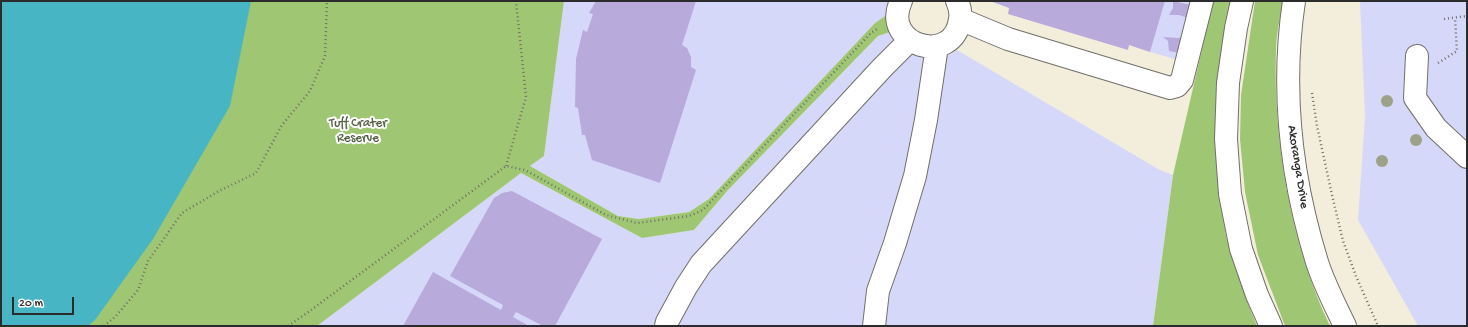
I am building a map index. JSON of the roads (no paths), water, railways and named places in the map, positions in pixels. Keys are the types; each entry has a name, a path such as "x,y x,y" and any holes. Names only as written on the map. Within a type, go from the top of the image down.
{"main road":[{"path":"901,1 897,12 904,32 918,45 928,47 937,46 947,42 955,34 960,25 958,10"},
{"path":"958,10 1008,39 1170,88 1177,86 1182,80 1202,1"},
{"path":"1242,1 1236,28 1228,83 1226,139 1230,194 1241,249 1257,295 1271,326"},
{"name":"Akoranga Drive","path":"1294,1 1290,30 1288,76 1291,138 1302,204 1317,263 1344,326"},
{"path":"666,326 666,322 701,264 876,74 904,32"},
{"path":"874,326 878,291 895,244 915,176 926,120 937,46"},
{"path":"1416,56 1415,98 1436,128 1467,157"}],"water":[{"path":"1,1 251,1 230,106 153,239 95,320 88,326 1,326"}],"park label":[{"name":"Tuff Crater Reserve","path":"358,132"}]}
